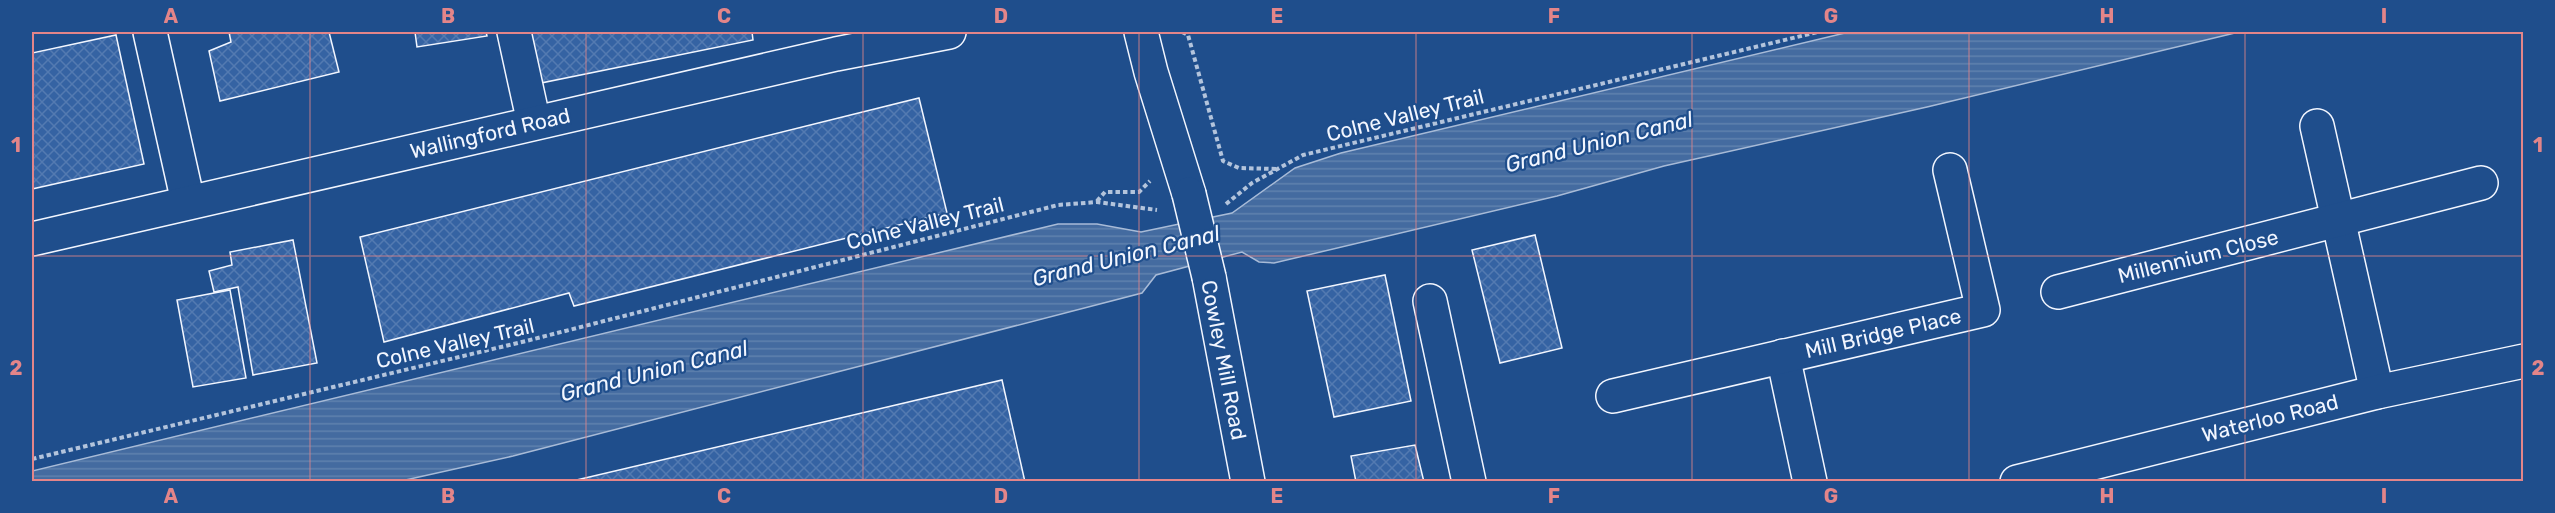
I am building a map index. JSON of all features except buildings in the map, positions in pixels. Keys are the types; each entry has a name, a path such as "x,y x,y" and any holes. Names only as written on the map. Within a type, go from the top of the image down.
{"street":[{"path":"150,32 188,202"},
{"path":"514,32 534,123"},
{"name":"Wallingford Road","path":"32,239 836,54 949,32"},
{"name":"Cowley Mill Road","path":"1141,32 1151,72 1178,154 1178,202 1209,277 1248,482"},
{"path":"2317,126 2377,392"},
{"name":"Mill Bridge Place","path":"1613,396 1983,310 1950,170"},
{"name":"Millennium Close","path":"2058,292 2481,183"},
{"path":"1430,301 1469,482"},
{"name":"Mill Bridge Place","path":"1783,356 1810,482"},
{"name":"Waterloo Road","path":"2017,482 2377,392 2523,361"}],"path":[{"path":"1182,32 1188,35 1223,161 1239,168 1278,169"},
{"name":"Colne Valley Trail","path":"1220,209 1252,183 1302,155 1818,32"},
{"path":"1097,202 1105,192 1138,192 1178,154"},
{"name":"Colne Valley Trail","path":"32,459 526,341 1058,205 1097,202 1178,202"}],"water":[{"name":"Grand Union Canal","path":"1849,32 2239,32 1927,107 1664,166 1557,196 1274,263 1259,262 1242,252 1156,275 1142,293 513,456 401,481 32,482 32,471 1058,224 1097,224 1141,232 1232,213 1295,168 1341,153"}]}
